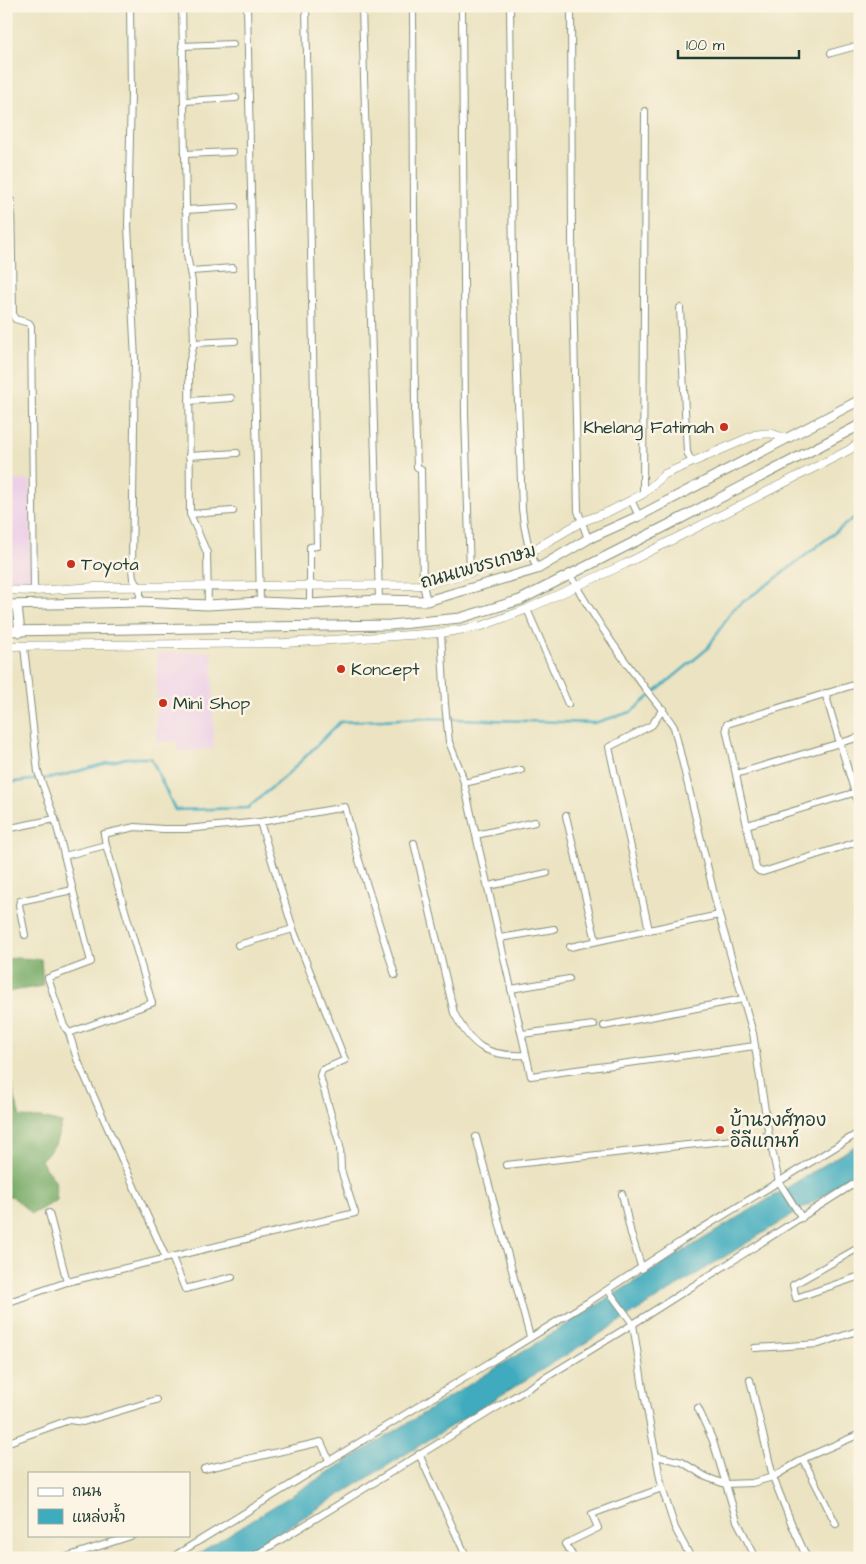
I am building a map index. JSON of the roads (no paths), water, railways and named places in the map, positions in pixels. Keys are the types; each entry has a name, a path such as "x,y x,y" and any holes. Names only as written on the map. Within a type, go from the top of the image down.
{"main road":[{"path":"856,402 860,412"},
{"name":"ถนนเพชรเกษม","path":"6,605 140,602 208,605 260,602 310,604 379,600 427,601 537,568 588,539 639,516 856,402"},
{"path":"6,631 390,625 460,618 520,600 860,425"},
{"path":"17,606 20,632"}],"street":[{"path":"130,6 131,92 128,226 134,359 132,568 133,579 140,587 140,602"},
{"path":"182,6 185,210 187,255 191,272 194,343 190,364 189,401 190,514 207,552 208,605"},
{"path":"247,6 260,602"},
{"path":"306,6 316,546 310,547 310,604"},
{"path":"362,6 370,220 379,600"},
{"path":"413,6 415,412 417,467 421,469 423,585 427,601"},
{"path":"462,6 465,414 470,573"},
{"path":"510,6 511,187 522,509 530,552 537,568"},
{"path":"570,6 572,239 578,511 588,539"},
{"path":"182,46 233,44"},
{"path":"831,53 860,45"},
{"path":"184,101 236,98"},
{"path":"643,494 645,111"},
{"path":"184,154 233,152"},
{"path":"11,201 13,315 15,318 29,323 31,326 34,591"},
{"path":"185,210 235,207"},
{"path":"191,272 233,268"},
{"path":"680,308 687,452 692,462"},
{"path":"194,343 235,341"},
{"path":"189,401 232,398"},
{"path":"6,590 34,591 95,587 423,585 470,573 530,552 581,522 608,512 643,494 664,474 761,433 776,434 785,439"},
{"path":"6,646 284,643 441,633 482,626 527,609 625,564 849,450 860,442"},
{"path":"190,456 237,453"},
{"path":"631,500 639,516"},
{"path":"190,514 233,511"},
{"path":"570,575 642,684 663,709 674,727 719,915 755,1046 769,1136 779,1182 802,1218"},
{"path":"527,609 568,704"},
{"path":"390,625 391,636"},
{"path":"441,633 449,742 464,783 531,1076 755,1046"},
{"path":"24,647 38,772 55,819 91,962 48,978 77,1059 185,1290 232,1277"},
{"path":"860,683 727,724 726,728 756,868 759,871 763,872 860,841"},
{"path":"825,693 857,792 860,810"},
{"path":"649,930 609,747 652,725 663,709"},
{"path":"736,774 860,737"},
{"path":"464,783 521,770"},
{"path":"747,825 857,792"},
{"path":"69,1033 152,1003 104,834 135,827 174,829 260,822 345,807 358,857 395,975"},
{"path":"566,816 596,941"},
{"path":"6,829 55,819"},
{"path":"6,1303 67,1282 355,1213 341,1170 340,1146 320,1076 322,1070 345,1060 293,929 260,822"},
{"path":"476,835 535,822"},
{"path":"414,843 454,1013 469,1036 482,1048 499,1055 526,1055"},
{"path":"64,856 106,845"},
{"path":"489,886 547,873"},
{"path":"25,934 20,902 73,890"},
{"path":"570,947 719,915"},
{"path":"238,945 293,929"},
{"path":"500,938 554,929"},
{"path":"511,989 569,979"},
{"path":"604,1026 743,999"},
{"path":"522,1034 594,1025"},
{"path":"171,1558 608,1290 683,1240 860,1132"},
{"path":"506,1165 769,1136"},
{"path":"476,1137 530,1337"},
{"path":"251,1558 633,1324 860,1180"},
{"path":"622,1194 630,1234 642,1268"},
{"path":"49,1213 67,1282"},
{"path":"860,1247 793,1285 796,1298 860,1276"},
{"path":"608,1290 633,1324 662,1488 675,1528 691,1558"},
{"path":"755,1348 819,1344 860,1330"},
{"path":"750,1380 773,1477 792,1525 808,1558"},
{"path":"6,1443 69,1420 83,1422 156,1400"},
{"path":"698,1408 713,1441 737,1521 756,1558"},
{"path":"656,1456 682,1462 706,1477 725,1484 752,1483 773,1477 803,1459 860,1434"},
{"path":"204,1469 321,1442 329,1460"},
{"path":"419,1454 467,1558"},
{"path":"803,1459 836,1524"},
{"path":"574,1558 566,1544 598,1528 592,1514 662,1488"},
{"path":"63,1558 131,1536"}],"water":[{"path":"860,1143 860,1173 238,1558 191,1558 695,1244"}],"waterway":[{"path":"6,783 57,777 126,758 151,758 175,810 248,808 292,770 340,722 422,718 594,723 631,712 707,649 733,609 860,513"}],"place":[{"name":"Khelang Fatimah","path":"724,427"},
{"name":"Toyota","path":"71,564"},
{"name":"Koncept","path":"341,669"},
{"name":"Mini Shop","path":"163,703"},
{"name":"บ้านวงศ์ทอง อีลีแกนท์","path":"720,1130"}]}
